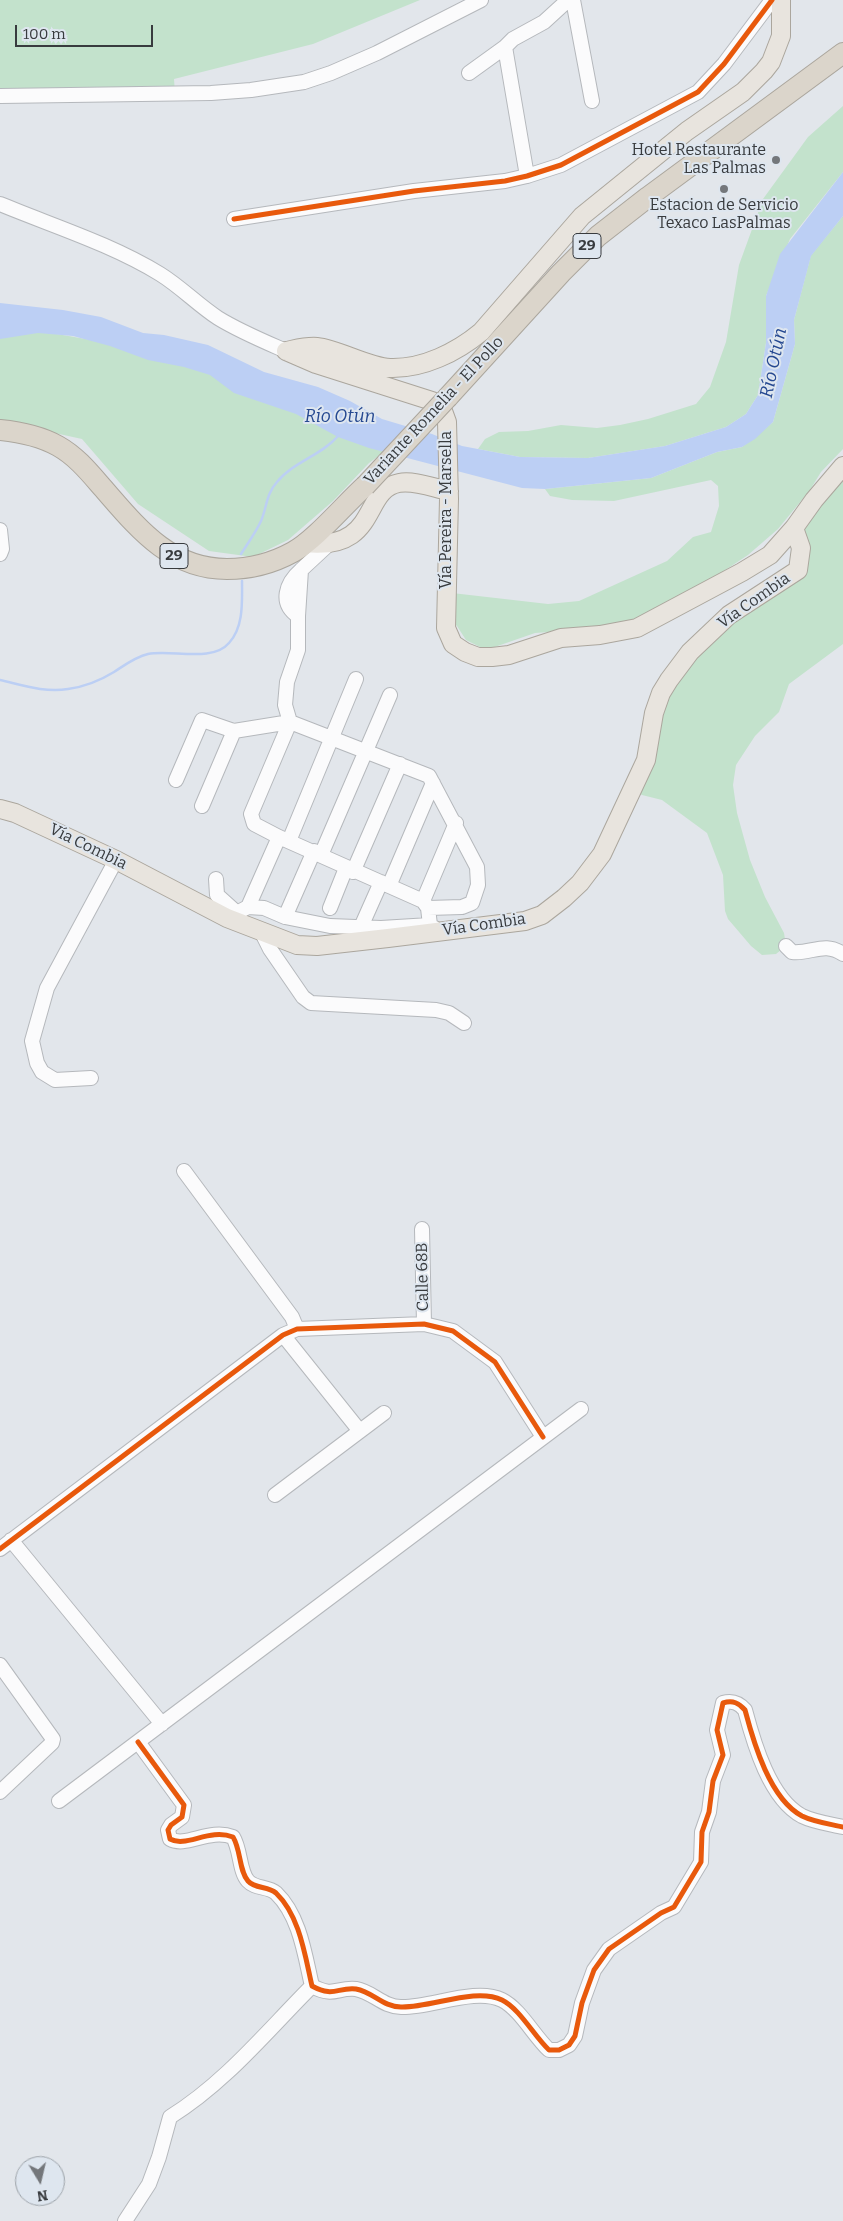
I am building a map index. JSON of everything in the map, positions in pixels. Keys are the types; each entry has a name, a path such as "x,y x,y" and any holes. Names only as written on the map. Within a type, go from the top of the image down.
{"highway":[{"name":"Variante Romelia - El Pollo","path":"0,430 43,439 72,455 85,466 157,545 175,557 195,565 217,569 251,567 281,558 305,543 365,486 561,273 598,236 843,53"}],"main road":[{"path":"286,350 317,347 389,368 406,367 444,356 465,345 481,332 582,216 686,131 743,92 764,71 771,62 781,36 781,0"},
{"name":"Vía Pereira - Marsella","path":"286,350 316,364 432,401 443,411 447,422 449,482 446,628 453,644 465,652 478,656 508,655 561,638 600,635 637,628 770,555 843,466"},
{"path":"305,543 329,544 344,539 361,527 380,494 389,486 399,483 449,482"},
{"name":"Vía Combia","path":"0,809 15,813 237,913 262,931 297,945 305,946 436,928 525,921 542,915 580,883 602,854 646,760 654,713 661,693 669,680 690,652 729,615 798,570 801,548 794,528"}],"street":[{"path":"0,96 220,92 304,82 377,53 481,0"},
{"path":"469,73 513,39 544,22 568,0"},
{"path":"573,0 592,101"},
{"path":"234,219 414,191 527,176 561,165 698,92 724,64 772,0"},
{"path":"505,47 527,176"},
{"name":"Vía Pereira - Marsella","path":"0,204 119,252 159,274 186,292 217,317 248,334 286,350"},
{"path":"0,530 2,549 0,554"},
{"path":"176,780 202,720 234,731 290,722 429,776 478,867 478,885 472,903 462,907 425,904 254,824 251,814 290,722 285,705 287,682 298,650 301,570 329,544"},
{"path":"237,913 284,839 332,738 356,679"},
{"path":"285,917 318,853 390,695"},
{"path":"202,806 234,731"},
{"path":"330,908 400,764"},
{"path":"361,927 385,884 433,783"},
{"path":"237,913 264,908 285,917 330,926 436,928 425,904 456,823"},
{"path":"92,1078 55,1080 42,1072 36,1063 32,1041 46,988 116,860"},
{"path":"216,878 217,895 237,913"},
{"path":"262,931 270,949 303,997 311,1003 436,1010 449,1013 464,1023"},
{"path":"786,946 792,952 801,953 818,948 834,948 843,954"},
{"path":"184,1172 292,1317 297,1329"},
{"name":"Calle 68B","path":"422,1229 424,1324"},
{"path":"0,1549 283,1334 297,1329 424,1324 453,1332 495,1362 543,1437"},
{"path":"283,1334 359,1430"},
{"path":"59,1801 581,1410"},
{"path":"275,1495 384,1413"},
{"path":"11,1540 162,1724"},
{"path":"0,1665 53,1738 52,1743 0,1792"},
{"path":"312,1986 331,1993 354,1989 370,1994 383,2004 399,2008 478,1996 502,2000 514,2009 538,2040 549,2050 559,2050 568,2045 575,2036 582,2003 594,1970 609,1949 661,1913 674,1907 701,1862 702,1832 708,1812 713,1781 723,1755 717,1730 720,1710 723,1703 728,1701 738,1703 745,1710 775,1791 788,1806 804,1817 843,1827"},
{"path":"138,1742 184,1804 182,1817 171,1825 168,1830 170,1839 177,1842 211,1834 233,1837 237,1843 244,1875 248,1881 259,1887 271,1890 288,1909 298,1930 312,1986"},
{"path":"125,2221 149,2184 160,2157 170,2117 192,2104 210,2088 312,1986"}],"green space":[{"path":"0,0 420,0 313,44 174,79 175,93 0,96"},
{"path":"843,106 843,172 790,239 766,296 766,343 758,395 746,414 726,427 665,446 588,458 520,457 478,449 485,439 499,432 528,431 561,425 597,428 620,425 648,419 696,404 710,387 726,342 739,265 763,199 808,137"},
{"path":"843,216 843,449 821,472 810,490 778,529 748,555 704,584 628,623 590,629 535,633 486,650 466,640 457,626 449,619 452,593 548,604 579,601 667,561 693,537 711,532 719,506 718,486 711,480 614,501 572,500 550,496 545,489 651,478 717,452 742,447 773,422 795,344 794,320 811,255"},
{"path":"0,324 177,355 400,440 369,463 333,501 288,540 253,557 209,551 138,504 82,439 0,421"},
{"path":"843,466 843,644 789,684 779,712 755,736 736,765 733,785 737,813 750,860 765,897 784,933 786,946 776,954 762,955 751,946 728,919 725,911 723,875 707,833 662,800 642,795 632,790 654,713 690,652 797,570 794,528"}],"water":[{"name":"Río Otún","path":"843,172 843,216 811,256 794,320 795,344 773,422 755,439 742,447 717,452 651,478 545,489 522,488 369,448 338,437 296,414 234,393 210,375 184,367 148,360 110,346 73,336 38,333 0,339 0,303 63,310 101,317 143,333 164,335 208,345 264,372 318,387 350,401 382,419 432,434 462,446 520,457 588,458 665,446 726,427 746,414 758,395 766,343 766,296 780,254"}],"waterway":[{"path":"241,554 259,525 269,496 277,482 291,469 324,448 338,436"},
{"path":"0,680 42,689 68,689 80,687 98,680 143,655 157,653 202,654 222,649 234,637 240,622 242,581"}],"cycle path":[{"path":"234,219 414,191 505,181 561,165 698,92 724,64 772,0"},
{"path":"0,1549 283,1335 297,1329 424,1324 453,1331 495,1362 543,1437"},
{"path":"138,1742 184,1805 182,1817 171,1825 168,1830 170,1839 183,1841 215,1835 233,1837 236,1842 243,1872 248,1881 251,1884 276,1893 291,1913 304,1949 312,1986 331,1992 356,1989 368,1993 389,2005 401,2007 466,1997 491,1997 509,2004 549,2050 559,2050 569,2045 575,2036 582,2003 594,1970 609,1949 661,1913 674,1907 701,1862 702,1832 709,1812 713,1781 723,1755 717,1730 723,1703 736,1703 745,1710 753,1739 772,1784 791,1808 807,1818 843,1827"}],"place":[{"name":"Hotel Restaurante Las Palmas","path":"776,160"},
{"name":"Estacion de Servicio Texaco LasPalmas","path":"724,189"}]}
